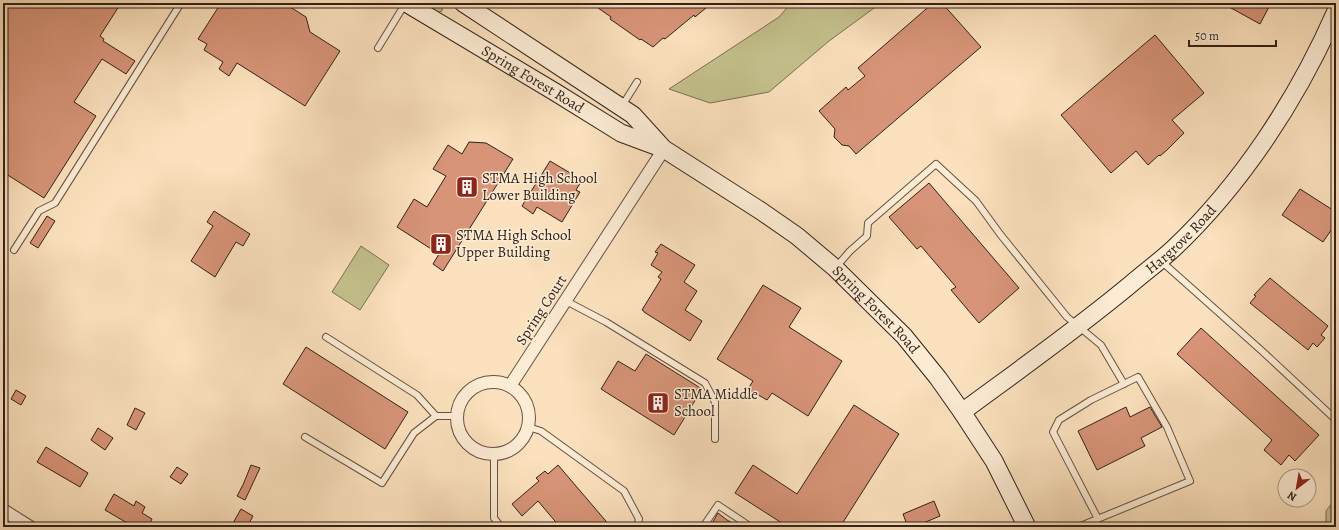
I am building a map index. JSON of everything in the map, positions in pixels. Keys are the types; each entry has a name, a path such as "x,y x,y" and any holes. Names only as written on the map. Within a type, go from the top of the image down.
{"main road":[{"name":"Spring Forest Road","path":"406,3 621,133 664,149 761,211 797,236 835,268 904,336 938,378 994,461 1027,527"},
{"name":"Spring Forest Road","path":"463,3 633,115 664,149"},
{"name":"Hargrove Road","path":"962,412 1109,302 1160,260 1213,207 1251,158 1302,81 1336,11"}],"street":[{"name":"Spring Court","path":"510,386 664,149"},
{"path":"486,382 499,382 510,386 520,394 526,404 529,415 528,427 524,438 516,447 506,452 494,455 482,453 471,448 463,439 457,428 456,416 459,404 465,394 475,386 486,382"},
{"path":"3,510 30,527"}],"lane":[{"path":"14,250 39,211 55,203 181,3"},
{"path":"378,48 406,3"},
{"path":"621,108 637,82"},
{"path":"835,268 850,251 867,236 868,223 936,164 976,201 1000,234 1067,317 1101,345 1124,384"},
{"path":"1160,260 1288,375 1334,418 1336,424"},
{"path":"566,301 606,322 705,383 715,402 715,438"},
{"path":"326,337 417,395 436,416"},
{"path":"1078,527 1098,519 1190,481 1167,427 1138,377 1091,400 1059,420 1053,432 1098,519"},
{"path":"305,437 382,483 414,433 436,416 456,416"},
{"path":"528,427 541,431 624,491 639,519 638,527"},
{"path":"494,455 494,518 501,527"},
{"path":"704,527 718,505 751,527"}],"shaded area":[{"path":"418,3 443,3 442,11 436,13"},
{"path":"791,3 881,3 829,41 769,92 710,103 669,89 779,17"},
{"path":"361,246 389,265 360,310 332,292"},
{"path":"1336,498 1336,527 1326,527 1326,511"}],"building":[{"path":"3,3 121,3 100,36 104,39 103,41 135,61 126,74 102,59 74,102 96,116 44,198 3,172"},
{"path":"221,3 284,3 306,17 310,32 340,51 305,106 237,63 229,76 219,69 223,62 204,50 207,44 198,39"},
{"path":"591,3 712,3 695,17 694,15 665,39 663,38 653,47 641,39 640,40 610,19 611,17"},
{"path":"933,3 942,3 981,47 856,154 849,146 842,145 834,137 835,129 819,111 846,87 848,90 865,76 858,68"},
{"path":"1222,3 1271,3 1260,24"},
{"path":"1155,35 1204,93 1172,120 1184,133 1167,150 1148,165 1136,151 1111,173 1061,115"},
{"path":"469,142 486,143 513,159 443,271 433,264 439,254 397,227 414,199 427,207 446,176 433,169 448,145 462,154"},
{"path":"550,161 582,180 576,190 580,192 562,222 537,207 533,214 522,206"},
{"path":"929,183 1019,288 979,323 951,290 956,287 921,246 917,249 889,217"},
{"path":"1300,189 1336,212 1336,223 1323,242 1282,215"},
{"path":"214,211 250,234 243,246 236,242 215,277 191,261 213,226 207,222"},
{"path":"47,216 55,221 38,248 30,243"},
{"path":"661,244 695,265 684,282 697,291 685,310 702,321 690,341 642,310 661,279 658,277 662,272 651,265 658,253 655,252"},
{"path":"1270,278 1328,326 1321,335 1325,338 1317,347 1313,343 1308,350 1250,303 1256,296 1254,295"},
{"path":"763,285 801,308 789,327 842,361 808,416 772,393 767,400 748,389 753,381 717,359"},
{"path":"1201,328 1319,435 1295,461 1289,455 1281,465 1264,450 1272,440 1177,354"},
{"path":"306,347 408,412 385,449 283,384"},
{"name":"STMA Middle School","path":"646,354 702,389 674,435 601,389 618,361 635,371"},
{"path":"16,390 26,396 21,405 11,399"},
{"path":"854,405 899,434 840,527 788,527 735,493 753,465 797,494"},
{"path":"1126,407 1130,417 1150,407 1162,427 1141,438 1145,446 1097,470 1078,431"},
{"path":"135,408 145,413 136,430 127,425"},
{"path":"98,428 113,438 105,450 91,440"},
{"path":"46,447 88,473 80,487 37,462"},
{"path":"251,465 260,468 245,500 237,496"},
{"path":"558,465 611,527 560,527 538,501 522,516 512,504 539,481 536,478 545,471 548,474"},
{"path":"177,467 188,474 181,484 170,477"},
{"path":"114,494 134,506 136,501 145,507 142,513 152,519 148,527 134,527 105,510"},
{"path":"934,501 940,516 914,527 908,527 903,514"},
{"path":"241,509 253,516 247,527 240,527 233,523"},
{"path":"718,513 727,520 740,527 710,527"}],"place":[{"name":"STMA High School Lower Building","path":"467,187"},
{"name":"STMA High School Upper Building","path":"441,244"},
{"name":"STMA Middle School","path":"658,403"}]}
